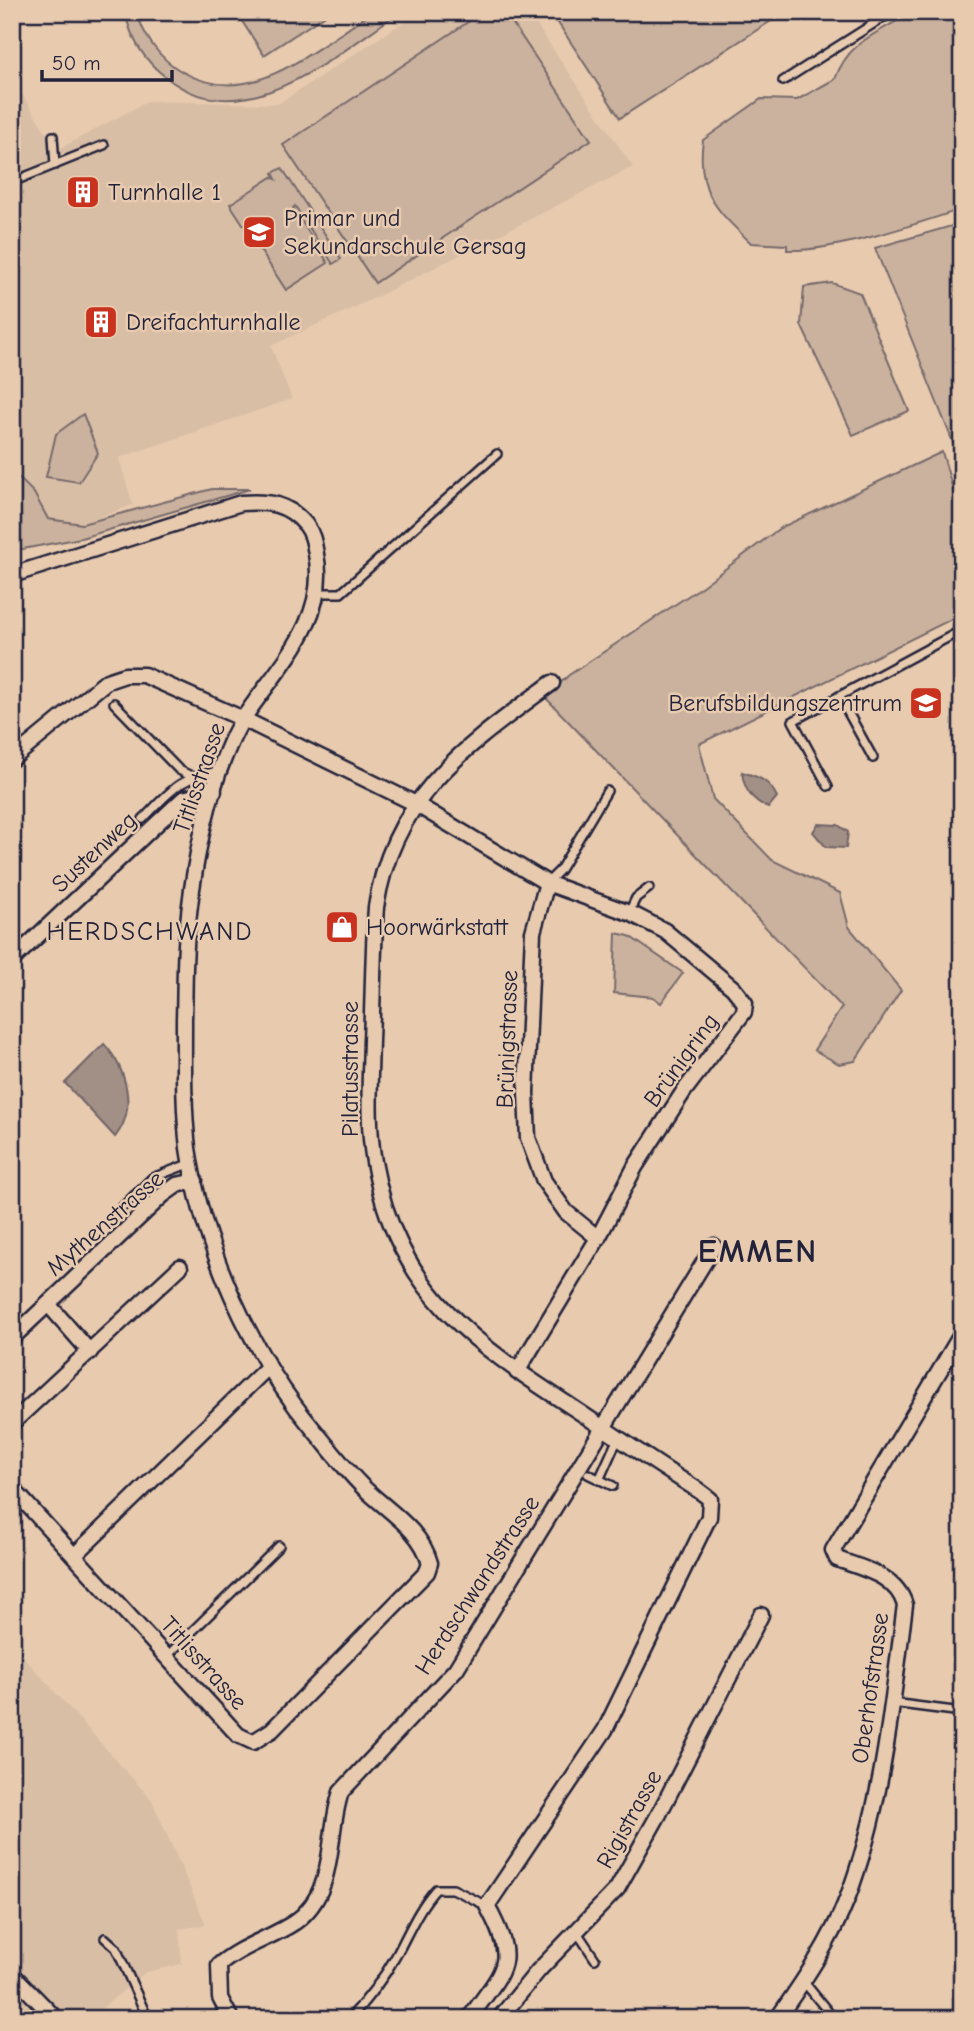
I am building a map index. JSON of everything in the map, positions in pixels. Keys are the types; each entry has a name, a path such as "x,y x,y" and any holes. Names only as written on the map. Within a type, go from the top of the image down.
{"street":[{"name":"Titlisstrasse","path":"12,575 212,510 261,501 282,505 298,515 312,533 319,566 319,593 311,619 289,656 243,719 219,771 194,863 185,946 184,1087 191,1163 229,1287 267,1368 361,1485 421,1540 430,1563 427,1572 280,1722 253,1742 238,1735 76,1554 12,1488"},
{"path":"12,759 107,681 125,675 144,675 243,719 414,803 548,883"},
{"name":"Pilatusstrasse","path":"552,683 465,748 414,803 395,839 379,885 376,907 370,1082 374,1161 388,1215 431,1295 478,1343 517,1372 603,1427"},
{"name":"Sustenweg","path":"12,960 183,799 214,791"},
{"name":"Brünigring","path":"548,883 629,912 665,931 733,988 745,1003 744,1012 684,1091 635,1167 598,1238"},
{"name":"Brünigstrasse","path":"548,883 533,932 526,1093 528,1138 544,1181 566,1212 598,1238"},
{"name":"Mythenstrasse","path":"12,1338 163,1195 177,1185 195,1181"},
{"path":"517,1372 598,1238"},
{"name":"Herdschwandstrasse","path":"231,2019 220,1998 219,1965 230,1955 294,1922 309,1909 321,1893 328,1871 335,1810 341,1792 456,1669 714,1246"},
{"path":"12,1423 180,1267"},
{"name":"Mythenstrasse","path":"48,1304 90,1352"},
{"name":"Oberhofstrasse","path":"777,2019 804,1982 846,1902 864,1848 892,1703 905,1605 901,1591 888,1579 837,1559 834,1550 962,1333"},
{"path":"76,1554 267,1368"},
{"path":"469,2019 506,1960 506,1945 488,1906 604,1730 709,1517 710,1499 603,1427"},
{"name":"Rigistrasse","path":"499,2019 538,1971 617,1889 659,1814 761,1615"},
{"path":"12,1974 56,2019"}],"lane":[{"path":"783,81 891,12"},
{"path":"53,135 55,165"},
{"path":"12,182 104,145"},
{"path":"319,593 341,593 497,454"},
{"path":"828,786 793,721 962,630"},
{"path":"839,696 873,758"},
{"path":"114,703 179,770 191,776"},
{"path":"143,819 175,787 191,776 219,771"},
{"path":"548,883 560,870 607,791"},
{"path":"629,912 636,898 649,888"},
{"path":"109,1220 152,1178 191,1163"},
{"path":"599,1480 618,1437"},
{"path":"588,1474 613,1486"},
{"path":"167,1656 279,1546"},
{"path":"892,1703 962,1712"},
{"path":"349,2019 369,1998 394,1959 421,1905 436,1889 453,1889 488,1906"},
{"path":"576,1932 595,1959"},
{"path":"105,1938 116,1948 148,2019"},
{"path":"804,1982 834,2019"}],"shaded area":[{"path":"125,12 137,12 148,38 173,66 203,81 224,84 265,78 304,58 373,13 400,12 347,49 288,84 258,95 227,99 196,94 167,78 140,49"},
{"path":"236,12 330,12 264,55"},
{"name":"Primar und Sekundarschule Gersag","path":"419,12 528,12 633,167 379,296 271,346 292,399 119,458 133,505 82,524 48,519 34,493 12,471 12,78 57,150 148,101 278,104"},
{"path":"483,12 505,12 591,140 375,283 283,145"},
{"path":"551,12 785,12 620,118"},
{"path":"911,12 962,12 962,209 875,236 828,247 787,250 787,245 751,243 711,198 703,173 703,140 761,99 797,100 835,79 841,65 857,46"},
{"path":"282,168 341,259 333,264 295,206 293,208 328,263 286,290 230,204 272,177 276,179 273,173"},
{"path":"962,223 962,465 875,248"},
{"path":"832,283 860,293 909,411 853,435 801,325 804,287"},
{"path":"83,414 98,453 79,482 46,477 56,434"},
{"path":"942,452 962,521 962,614 699,744 713,799 772,860 840,893 849,927 901,990 855,1061 839,1064 814,1050 842,1007 545,697 569,675 697,590 780,528"},
{"path":"12,471 34,493 48,519 82,524 212,489 250,489 81,538 12,551"},
{"path":"742,772 763,780 774,791 777,797 768,808 749,793"},
{"path":"818,824 838,825 848,832 846,848 826,847 813,832"},
{"path":"616,933 629,936 683,973 661,1003 653,997 614,993"},
{"path":"104,1044 118,1065 126,1089 126,1114 115,1137 65,1083"},
{"path":"12,1644 152,1800 205,1922 205,1925 179,1929 182,1964 146,1972 89,2019 12,2019"}],"place":[{"name":"Turnhalle 1","path":"83,192"},
{"name":"Primar und Sekundarschule Gersag","path":"259,232"},
{"name":"Dreifachturnhalle","path":"101,322"},
{"name":"Berufsbildungszentrum","path":"926,703"},
{"name":"Hoorwärkstatt","path":"342,927"}],"district":[{"name":"HERDSCHWAND","path":"150,931"},
{"name":"EMMEN","path":"758,1251"}]}
